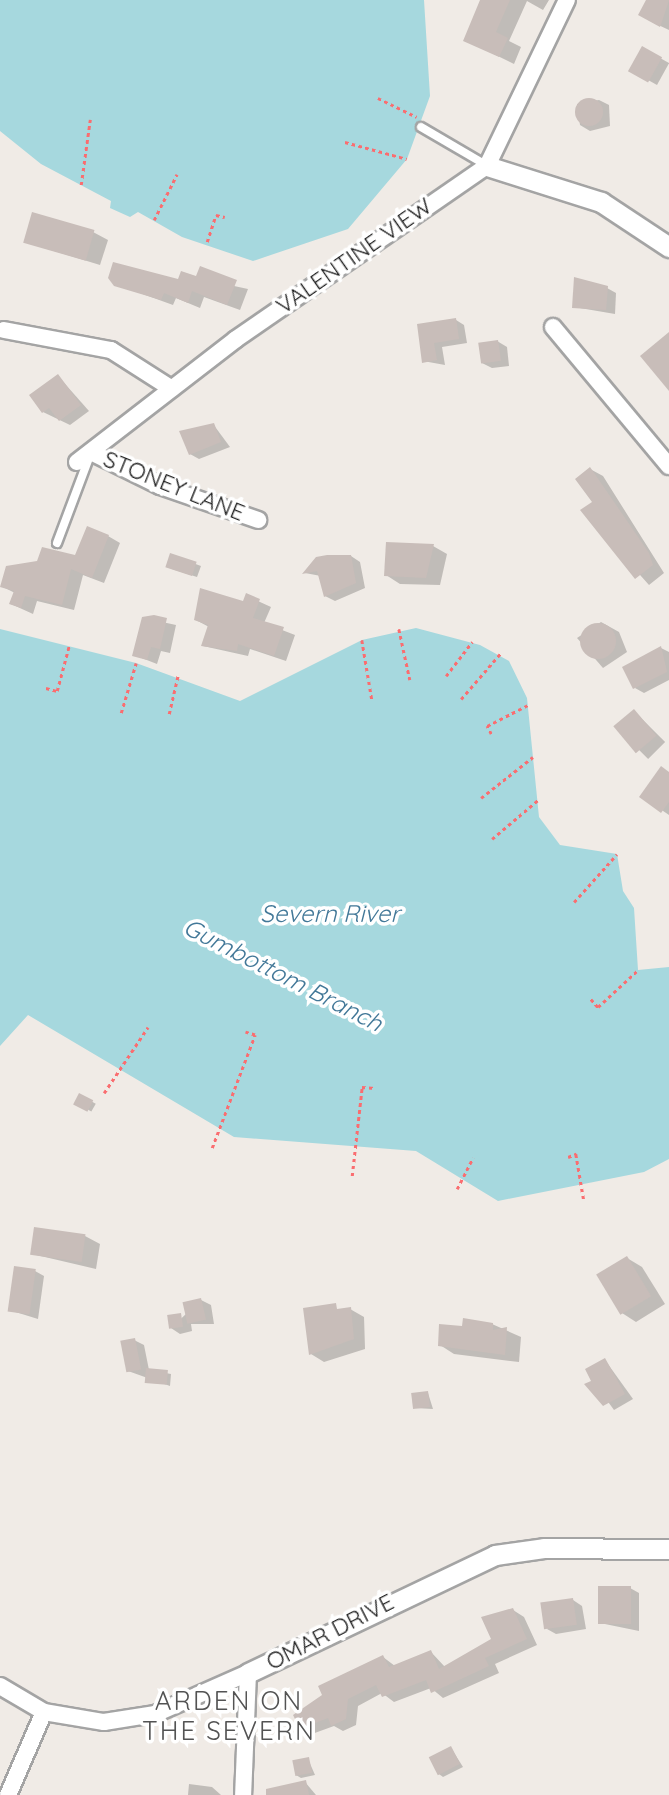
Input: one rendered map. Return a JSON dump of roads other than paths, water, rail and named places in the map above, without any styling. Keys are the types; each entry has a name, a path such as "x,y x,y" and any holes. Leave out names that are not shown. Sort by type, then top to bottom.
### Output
{"street":[{"name":"VALENTINE VIEW","path":"77,463 172,388 487,166 567,0"},
{"path":"487,166 601,202 669,247"},
{"path":"553,327 669,466"},
{"path":"2,331 111,350 172,388"},
{"name":"STONEY LANE","path":"91,452 160,486 258,520"},
{"name":"OMAR DRIVE","path":"0,1686 44,1712 104,1722 133,1719 248,1673 495,1555 544,1548 669,1549"},
{"path":"243,1795 248,1673"},
{"path":"8,1795 44,1712"}],"lane":[{"path":"422,123 487,166"},
{"path":"57,543 91,452"}],"water":[{"path":"0,0 424,0 430,96 407,159 348,229 253,261 182,237 138,212 130,217 110,208 111,201 41,164 0,131"},
{"name":"Severn River","path":"416,628 480,645 509,661 527,698 539,817 560,845 617,854 623,891 634,908 638,970 669,967 669,1159 644,1172 498,1201 416,1151 234,1137 28,1015 0,1046 0,629 136,663 240,701 362,640"}],"district":[{"name":"ARDEN ON THE SEVERN","path":"229,1716"}],"water label":[{"name":"Gumbottom Branch","path":"283,975"}]}
